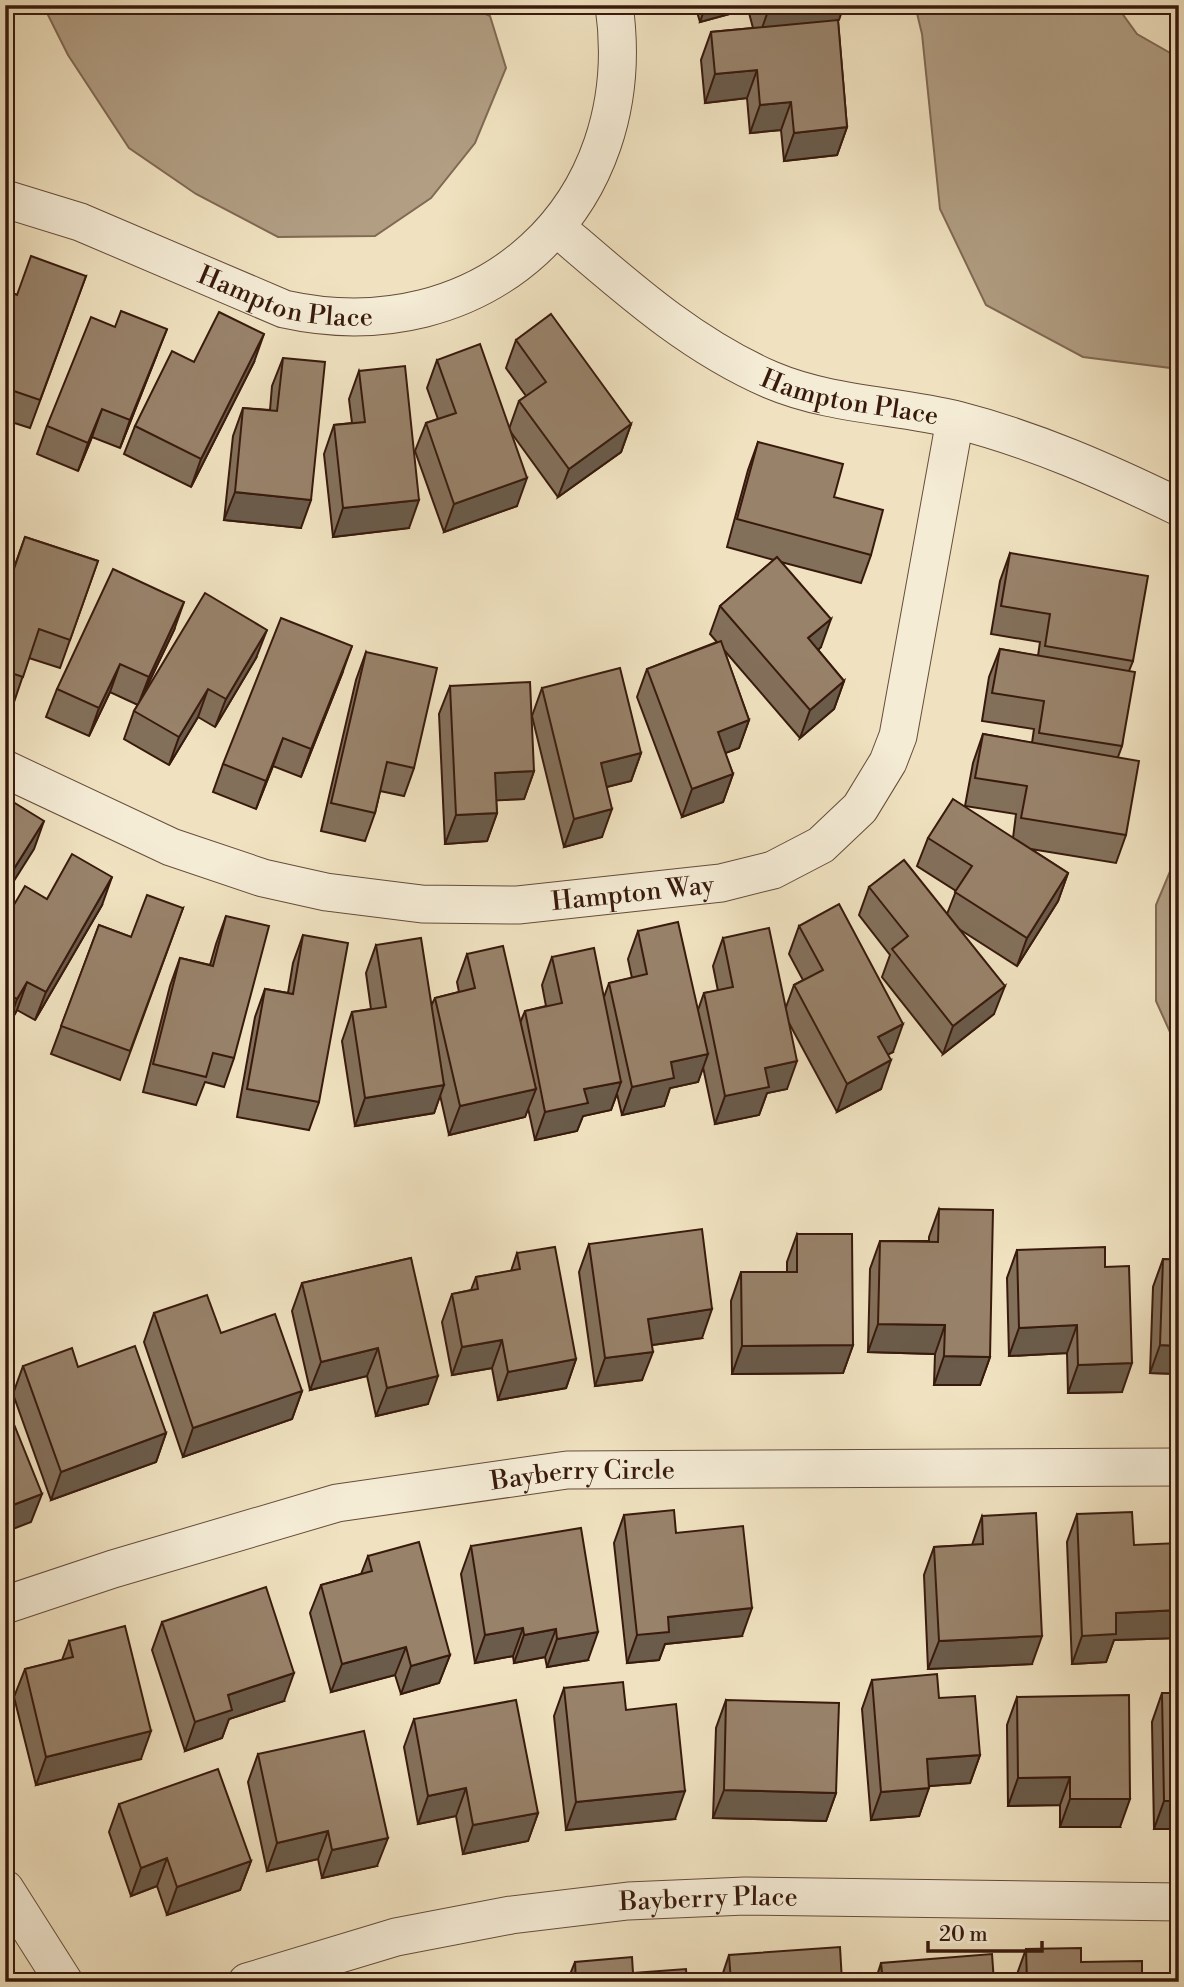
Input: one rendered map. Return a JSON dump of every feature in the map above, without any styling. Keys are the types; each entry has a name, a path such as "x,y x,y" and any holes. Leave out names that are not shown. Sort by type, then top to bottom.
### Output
{"street":[{"name":"Hampton Place","path":"5,199 128,240 256,299 284,309 326,317 374,319 433,308 488,283 513,267 556,227 588,181 610,125 619,65 614,5"},
{"name":"Hampton Place","path":"556,227 668,321 718,355 774,381 832,398 956,420 1033,442 1094,465 1179,507"},
{"name":"Hampton Way","path":"5,769 171,848 263,878 326,892 422,904 518,905 721,883 773,870 821,845 850,817 876,785 888,762 898,736 956,420"},
{"name":"Bayberry Circle","path":"5,1605 113,1569 337,1503 568,1469 1179,1467"},
{"path":"5,1889 64,1982"},
{"name":"Bayberry Place","path":"247,1982 396,1937 511,1915 628,1901 745,1896 1179,1902"}],"shaded area":[{"path":"43,5 466,5 490,16 506,68 475,143 431,198 375,236 278,237 196,194 129,148 68,55"},
{"path":"915,5 1116,5 1137,34 1179,58 1179,369 1083,357 986,305 940,209 922,34"},
{"path":"1179,850 1179,1052 1156,1001 1156,905"}],"building":[{"path":"765,5 800,5 767,14"},
{"path":"838,20 847,127 794,133 791,102 760,105 757,70 715,74 711,32"},
{"path":"31,256 86,276 40,400 5,388 5,290 17,295"},
{"path":"121,311 167,329 130,420 102,409 88,443 47,426 91,317 115,327"},
{"path":"219,312 264,334 201,459 135,426 172,351 194,362"},
{"path":"551,314 631,424 569,469 519,401 546,382 516,340"},
{"path":"480,344 527,478 454,504 426,423 456,413 437,360"},
{"path":"283,358 325,362 311,500 235,492 243,408 277,411"},
{"path":"405,366 419,500 343,508 334,425 365,422 359,371"},
{"path":"758,442 843,464 834,497 883,510 871,555 737,519"},
{"path":"5,506 13,509 5,536"},
{"path":"25,537 98,561 70,640 39,629 23,677 5,671 5,595"},
{"path":"1010,553 1148,576 1133,661 1045,646 1050,614 1001,606"},
{"path":"777,557 831,619 808,638 844,681 810,710 720,606"},
{"path":"113,569 184,602 149,677 120,664 99,708 57,689"},
{"path":"205,593 267,630 226,699 208,689 179,737 134,711"},
{"path":"281,618 352,646 311,749 283,738 266,781 223,764"},
{"path":"721,641 749,720 718,732 733,774 692,789 647,669"},
{"path":"1000,649 1135,672 1122,746 1039,733 1044,701 992,693"},
{"path":"366,652 437,668 414,768 387,762 375,813 331,803"},
{"path":"620,668 641,753 601,763 612,809 574,819 542,688"},
{"path":"530,682 534,771 495,773 497,813 456,815 450,686"},
{"path":"983,734 1139,761 1126,835 1021,818 1027,786 975,778"},
{"path":"5,797 44,821 5,883"},
{"path":"953,799 1068,873 1027,938 955,892 972,866 928,838"},
{"path":"72,854 112,877 46,992 27,982 17,999 5,993 5,920 25,886 47,899"},
{"path":"904,860 1005,986 953,1026 892,949 908,936 869,887"},
{"path":"147,895 183,908 130,1051 61,1026 99,925 131,937"},
{"path":"839,904 903,1024 878,1037 891,1060 847,1084 794,985 823,970 799,926"},
{"path":"226,916 269,926 234,1058 213,1053 206,1077 153,1064 180,958 213,966"},
{"path":"678,922 708,1054 671,1062 674,1078 632,1087 609,983 647,974 638,931"},
{"path":"769,928 797,1061 765,1068 769,1087 725,1096 704,993 733,987 723,938"},
{"path":"303,935 348,943 319,1102 247,1089 265,989 293,994"},
{"path":"421,938 444,1085 365,1098 352,1012 386,1007 376,945"},
{"path":"503,946 536,1089 460,1106 435,998 475,988 467,954"},
{"path":"594,948 621,1082 584,1089 588,1103 545,1112 525,1011 562,1003 552,957"},
{"path":"939,1209 993,1210 990,1357 944,1356 945,1325 878,1324 880,1241 938,1242"},
{"path":"702,1229 712,1309 648,1319 653,1352 605,1358 589,1244"},
{"path":"797,1234 852,1234 853,1345 742,1346 741,1272 797,1272"},
{"path":"555,1247 576,1359 508,1372 502,1340 462,1347 452,1294 478,1289 476,1277 520,1269 517,1253"},
{"path":"1105,1247 1105,1267 1129,1266 1132,1363 1078,1365 1077,1325 1019,1328 1017,1250"},
{"path":"411,1258 438,1376 387,1388 378,1348 321,1362 302,1283"},
{"path":"1163,1259 1179,1260 1179,1346 1160,1345"},
{"path":"207,1295 221,1333 275,1314 302,1391 193,1428 154,1313"},
{"path":"135,1346 166,1433 61,1472 23,1366 72,1348 78,1367"},
{"path":"5,1402 42,1494 5,1508"},
{"path":"674,1510 676,1533 743,1526 752,1608 668,1617 669,1632 637,1635 624,1515"},
{"path":"1132,1512 1134,1545 1179,1543 1179,1610 1116,1613 1116,1634 1082,1636 1077,1514"},
{"path":"1036,1513 1042,1636 939,1641 934,1547 983,1544 982,1516"},
{"path":"581,1528 598,1632 557,1639 556,1629 524,1635 523,1628 485,1635 471,1546"},
{"path":"419,1542 450,1655 411,1666 406,1647 342,1664 321,1585 372,1571 368,1556"},
{"path":"266,1587 294,1673 228,1695 232,1710 195,1722 162,1622"},
{"path":"125,1626 151,1731 46,1757 25,1669 73,1657 69,1641"},
{"path":"937,1674 939,1698 975,1696 980,1755 927,1759 929,1788 881,1792 872,1680"},
{"path":"623,1682 626,1710 676,1704 685,1791 576,1802 564,1688"},
{"path":"1162,1693 1179,1693 1179,1801 1164,1801"},
{"path":"1129,1695 1130,1799 1070,1799 1070,1777 1018,1778 1017,1697"},
{"path":"516,1700 538,1813 473,1825 466,1788 428,1796 414,1719"},
{"path":"726,1700 839,1703 836,1793 724,1790"},
{"path":"364,1731 388,1838 332,1850 328,1831 277,1843 258,1754"},
{"path":"218,1769 251,1861 177,1887 167,1858 141,1868 119,1804"},
{"path":"840,1947 842,1982 731,1982 729,1955"},
{"path":"1081,1948 1081,1962 1142,1961 1142,1982 1027,1982 1026,1949"},
{"path":"992,1954 994,1982 883,1982 881,1963"},
{"path":"632,1957 633,1973 686,1969 687,1982 576,1982 575,1962"}]}
